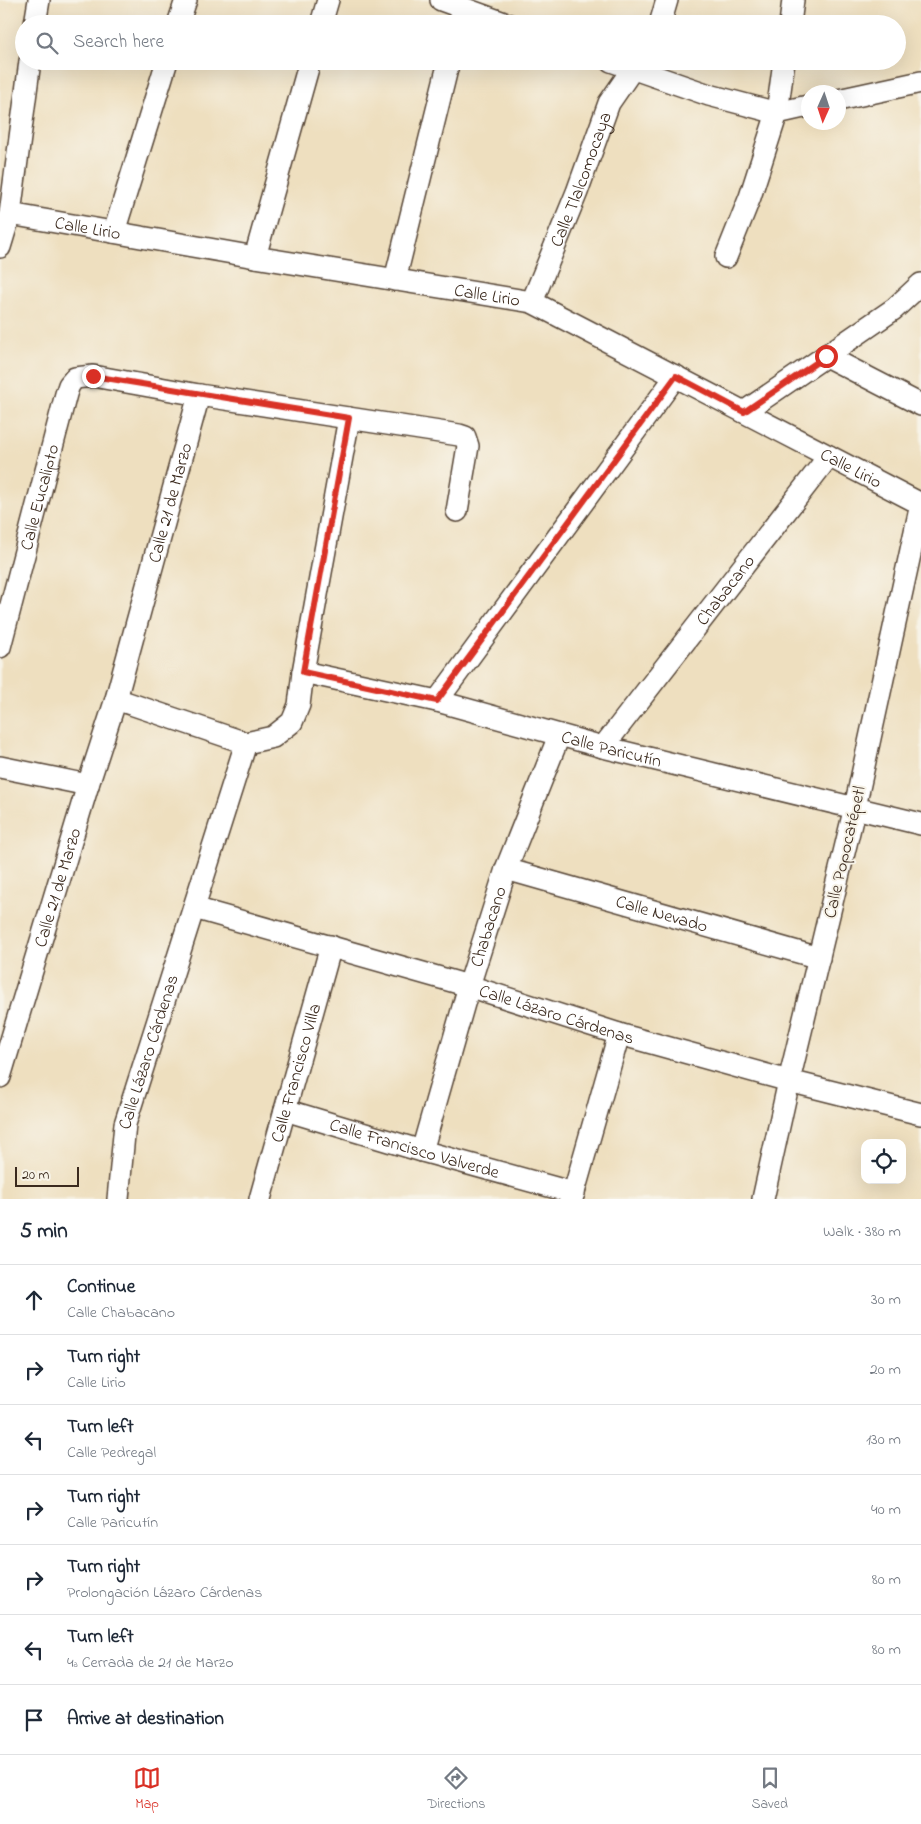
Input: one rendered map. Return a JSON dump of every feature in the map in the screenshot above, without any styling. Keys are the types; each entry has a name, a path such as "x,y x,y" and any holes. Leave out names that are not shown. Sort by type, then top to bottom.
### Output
{"street":[{"path":"37,15 39,0"},
{"path":"181,15 186,0"},
{"path":"324,15 328,0"},
{"path":"442,0 459,15"},
{"path":"663,15 667,0"},
{"path":"791,15 793,0"},
{"path":"0,247 10,214 29,70"},
{"path":"114,232 164,70"},
{"path":"255,257 307,70"},
{"path":"395,280 447,70"},
{"name":"Calle Tlalcomocaya","path":"532,302 577,192 609,103 631,70"},
{"path":"646,70 709,95 777,113 801,108"},
{"path":"726,257 750,196 777,113 783,70"},
{"path":"846,98 921,82"},
{"name":"Calle Lirio","path":"10,214 255,257 532,302 921,504"},
{"path":"744,412 894,309 921,284"},
{"path":"826,356 921,404"},
{"name":"Calle Eucalipto","path":"0,647 66,394 75,378 93,376 199,395"},
{"path":"437,701 676,376"},
{"path":"199,395 459,435 465,438 468,451 457,511"},
{"name":"Calle 21 de Marzo","path":"0,1077 88,785 116,699 199,395"},
{"path":"116,699 246,743 273,738 292,722 299,705 303,672 349,418"},
{"name":"Chabacano","path":"603,747 829,456"},
{"name":"Calle Popocatépetl","path":"763,1199 789,1081 855,807 921,504"},
{"name":"Calle Paricutín","path":"303,672 437,701 559,736 921,824"},
{"name":"Chabacano","path":"422,1151 469,986 506,869 559,736"},
{"name":"Calle Lázaro Cárdenas","path":"118,1199 125,1124 246,743"},
{"path":"0,767 88,785"},
{"name":"Calle Nevado","path":"506,869 819,958"},
{"name":"Calle Lázaro Cárdenas","path":"194,908 469,986 619,1034 789,1081 921,1114"},
{"name":"Calle Francisco Villa","path":"260,1199 331,946"},
{"path":"573,1196 619,1034"},
{"name":"Calle Francisco Valverde","path":"285,1110 573,1196"}],"route":[{"path":"93,376 199,395 349,418 303,672 437,701 676,376 744,412 826,356"}]}
